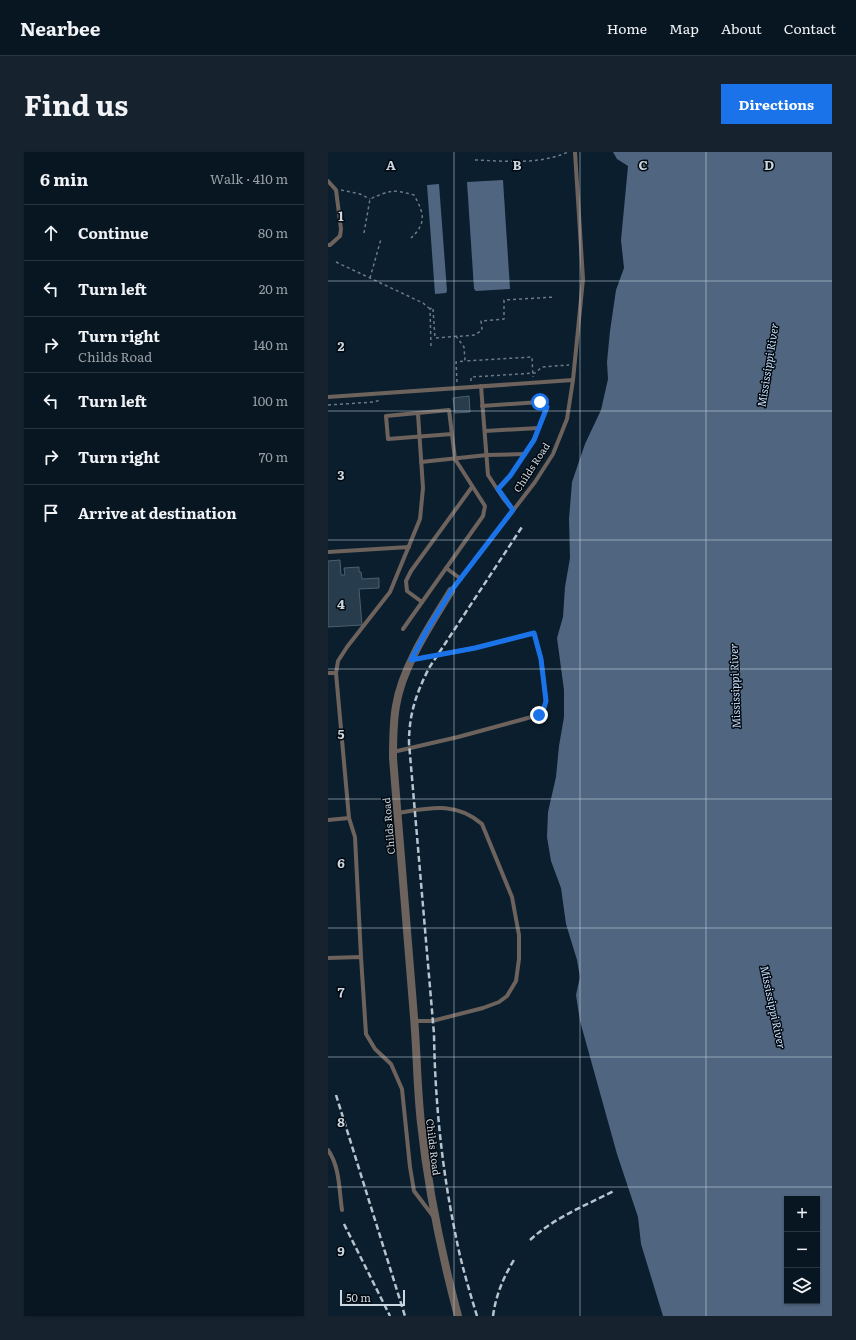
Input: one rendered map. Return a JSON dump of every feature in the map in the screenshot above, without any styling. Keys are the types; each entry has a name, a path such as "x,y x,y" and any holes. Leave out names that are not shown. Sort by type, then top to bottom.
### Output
{"street":[{"name":"Childs Road","path":"451,591 427,630 411,660 401,685 396,704 393,726 393,752 415,1021 420,1122 426,1169 435,1219 458,1316"}],"lane":[{"name":"Childs Road","path":"451,591 535,482 553,454 567,419 573,380 583,279 574,152"},
{"path":"328,181 336,190 341,229 340,236 328,245"},
{"path":"328,397 573,380"},
{"path":"481,386 488,475 513,510"},
{"path":"482,406 540,402 547,407 534,440 510,476 498,489"},
{"path":"403,630 483,516 485,506 455,458 452,434 449,410 386,416 388,439 452,434"},
{"path":"418,414 423,488 420,519 390,592 347,647 338,661 336,673 349,818 355,837 366,1034 375,1049 392,1064 402,1089 414,1191 435,1219"},
{"path":"484,431 539,428"},
{"path":"421,462 487,455 525,454"},
{"path":"422,602 407,591 406,581 411,571 472,487"},
{"path":"328,552 409,547"},
{"path":"446,568 461,578"},
{"path":"393,752 458,737 539,715 543,711 546,701 541,659 534,633 475,648 411,660"},
{"path":"328,673 336,673"},
{"path":"397,813 442,808 455,809 473,816 482,824 512,897 519,935 519,959 516,981 507,996 500,1002 432,1021 415,1021"},
{"path":"328,820 349,818"},
{"path":"328,958 361,957"},
{"path":"328,1150 334,1158 337,1168 342,1210"}],"path":[{"path":"475,160 540,160 568,152"},
{"path":"336,190 360,194 370,199"},
{"path":"370,199 388,191 396,190 414,195 423,215 422,224 411,238"},
{"path":"364,233 370,199"},
{"path":"370,278 381,239"},
{"path":"336,262 423,303 430,309 433,308 435,338 475,335 482,330 481,320 504,319 504,300 555,297"},
{"path":"430,309 431,346"},
{"path":"456,336 464,347 466,361 532,357 533,373"},
{"path":"472,387 471,377 533,373 537,372 542,366 574,365"}],"water":[{"name":"Mississippi River","path":"613,152 832,152 832,1316 663,1316 641,1244 638,1217 617,1154 580,1021 576,995 580,977 577,960 566,924 561,888 551,861 547,837 548,812 556,777 564,717 564,690 557,638 563,617 565,587 570,558 569,519 572,482 585,444 601,410 608,379 607,362 610,331 616,290 624,268 621,240 628,166 617,159"},
{"path":"503,180 510,289 476,291 474,289 467,182"},
{"path":"439,184 447,291 446,293 435,294 427,185"}],"building":[{"path":"469,396 470,412 455,413 453,398"},
{"path":"340,560 341,575 345,575 344,568 359,567 359,572 361,572 362,579 379,578 379,588 359,589 362,625 328,627 328,561"}],"railway":[{"path":"477,1316 456,1237 440,1136 434,1034 409,733 414,704 429,668 522,527"},
{"path":"336,1095 405,1316"},
{"path":"530,1240 539,1232 559,1219 614,1191"},
{"path":"344,1224 390,1316"},
{"path":"493,1316 500,1287 514,1260"}],"route":[{"path":"539,715 543,711 546,701 541,659 534,633 475,648 411,660 427,630 451,591 513,510 498,489 510,476 534,440 547,407 540,402"}]}
